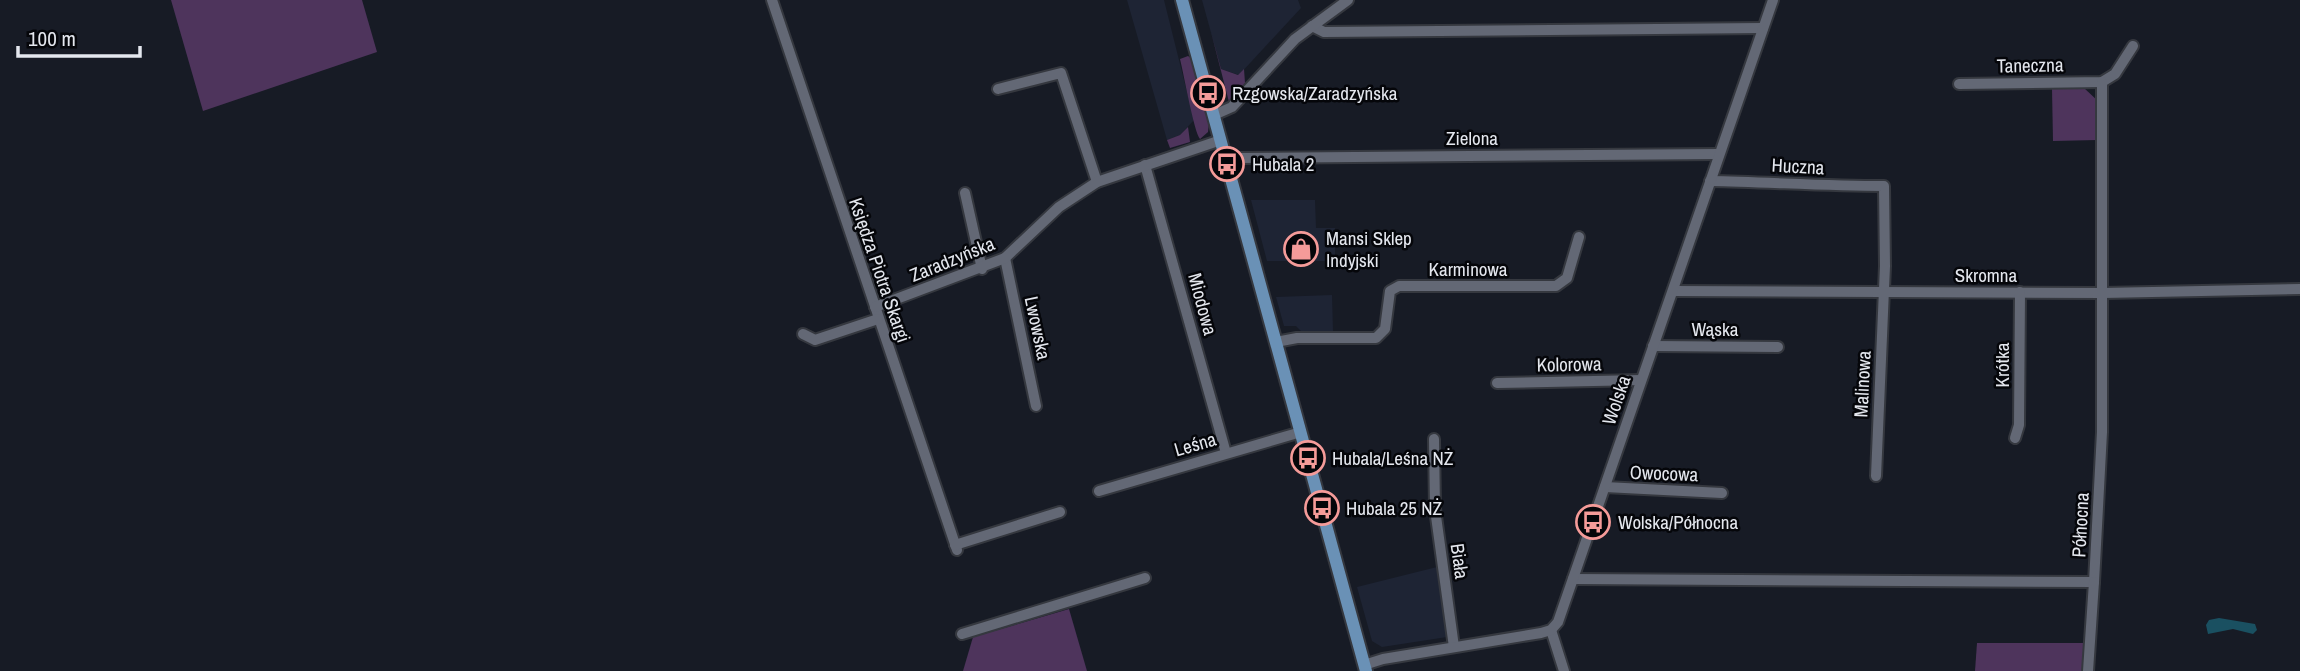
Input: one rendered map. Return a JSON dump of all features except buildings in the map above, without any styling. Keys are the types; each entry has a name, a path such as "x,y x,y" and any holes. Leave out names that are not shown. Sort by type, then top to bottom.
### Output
{"main road":[{"path":"1182,0 1365,668"}],"street":[{"name":"Księdza Piotra Skargi","path":"772,0 956,547 1060,512"},
{"path":"1214,115 1232,107 1282,53 1312,26 1348,0"},
{"name":"Wolska","path":"1550,630 1558,622 1773,0"},
{"path":"1312,26 1324,32 1763,28"},
{"path":"2102,82 2115,74 2133,46"},
{"path":"998,89 1061,73 1097,182"},
{"name":"Taneczna","path":"1959,83 2102,82"},
{"name":"Północna","path":"1573,579 2094,582 2102,432 2102,82"},
{"name":"Zaradzyńska","path":"875,307 982,269 1005,258 1059,207 1097,182 1221,140"},
{"name":"Zielona","path":"1226,161 1719,154"},
{"name":"Miodowa","path":"1145,165 1226,453"},
{"name":"Huczna","path":"1710,181 1772,182 1789,186 1884,186"},
{"name":"Malinowa","path":"1875,476 1884,293 1884,186"},
{"path":"965,193 982,269"},
{"name":"Karminowa","path":"1276,342 1297,338 1376,338 1385,329 1388,294 1393,287 1556,286 1568,274 1579,237"},
{"name":"Lwowska","path":"1005,258 1036,406"},
{"name":"Skromna","path":"1673,290 2103,293 2300,289"},
{"name":"Krótka","path":"2015,438 2020,425 2020,292"},
{"path":"803,334 815,341 878,319"},
{"name":"Wąska","path":"1653,346 1778,347"},
{"name":"Kolorowa","path":"1497,383 1641,380"},
{"name":"Leśna","path":"1099,491 1301,432"},
{"name":"Biała","path":"1434,439 1436,520 1454,647"},
{"name":"Owocowa","path":"1605,486 1723,493"},
{"path":"962,634 1145,578"},
{"path":"2088,671 2094,582"},
{"path":"1365,668 1454,647 1550,630 1564,671"}],"shaded area":[{"path":"171,0 362,0 377,52 203,111"},
{"path":"1127,0 1164,0 1194,120 1180,135 1167,140"},
{"path":"1202,0 1298,0 1301,8 1239,75 1221,69"},
{"path":"1211,32 1221,69 1238,75 1244,69 1245,83 1229,102"},
{"path":"1188,56 1192,59 1209,123 1208,132 1200,139 1180,59"},
{"path":"2084,88 2099,102 2097,140 2053,141 2052,89"},
{"path":"1188,127 1190,142 1170,148 1167,140 1180,135"},
{"path":"1251,200 1315,200 1316,228 1335,228 1335,261 1267,261"},
{"path":"1332,295 1333,331 1301,331 1296,326 1284,326 1276,297"},
{"path":"1437,567 1447,637 1382,647 1372,641 1357,587"},
{"path":"1069,609 1087,671 963,671 973,637"},
{"path":"2219,618 2255,624 2257,630 2253,634 2233,629 2208,634 2206,625 2209,620"},
{"path":"1977,643 2086,643 2084,671 1975,671"}],"place":[{"name":"Rzgowska/Zaradzyńska","path":"1208,93"},
{"name":"Hubala 2","path":"1227,164"},
{"name":"Mansi Sklep Indyjski","path":"1301,249"},
{"name":"Hubala/Leśna NŻ","path":"1308,458"},
{"name":"Hubala 25 NŻ","path":"1322,508"},
{"name":"Wolska/Północna","path":"1593,522"}]}
